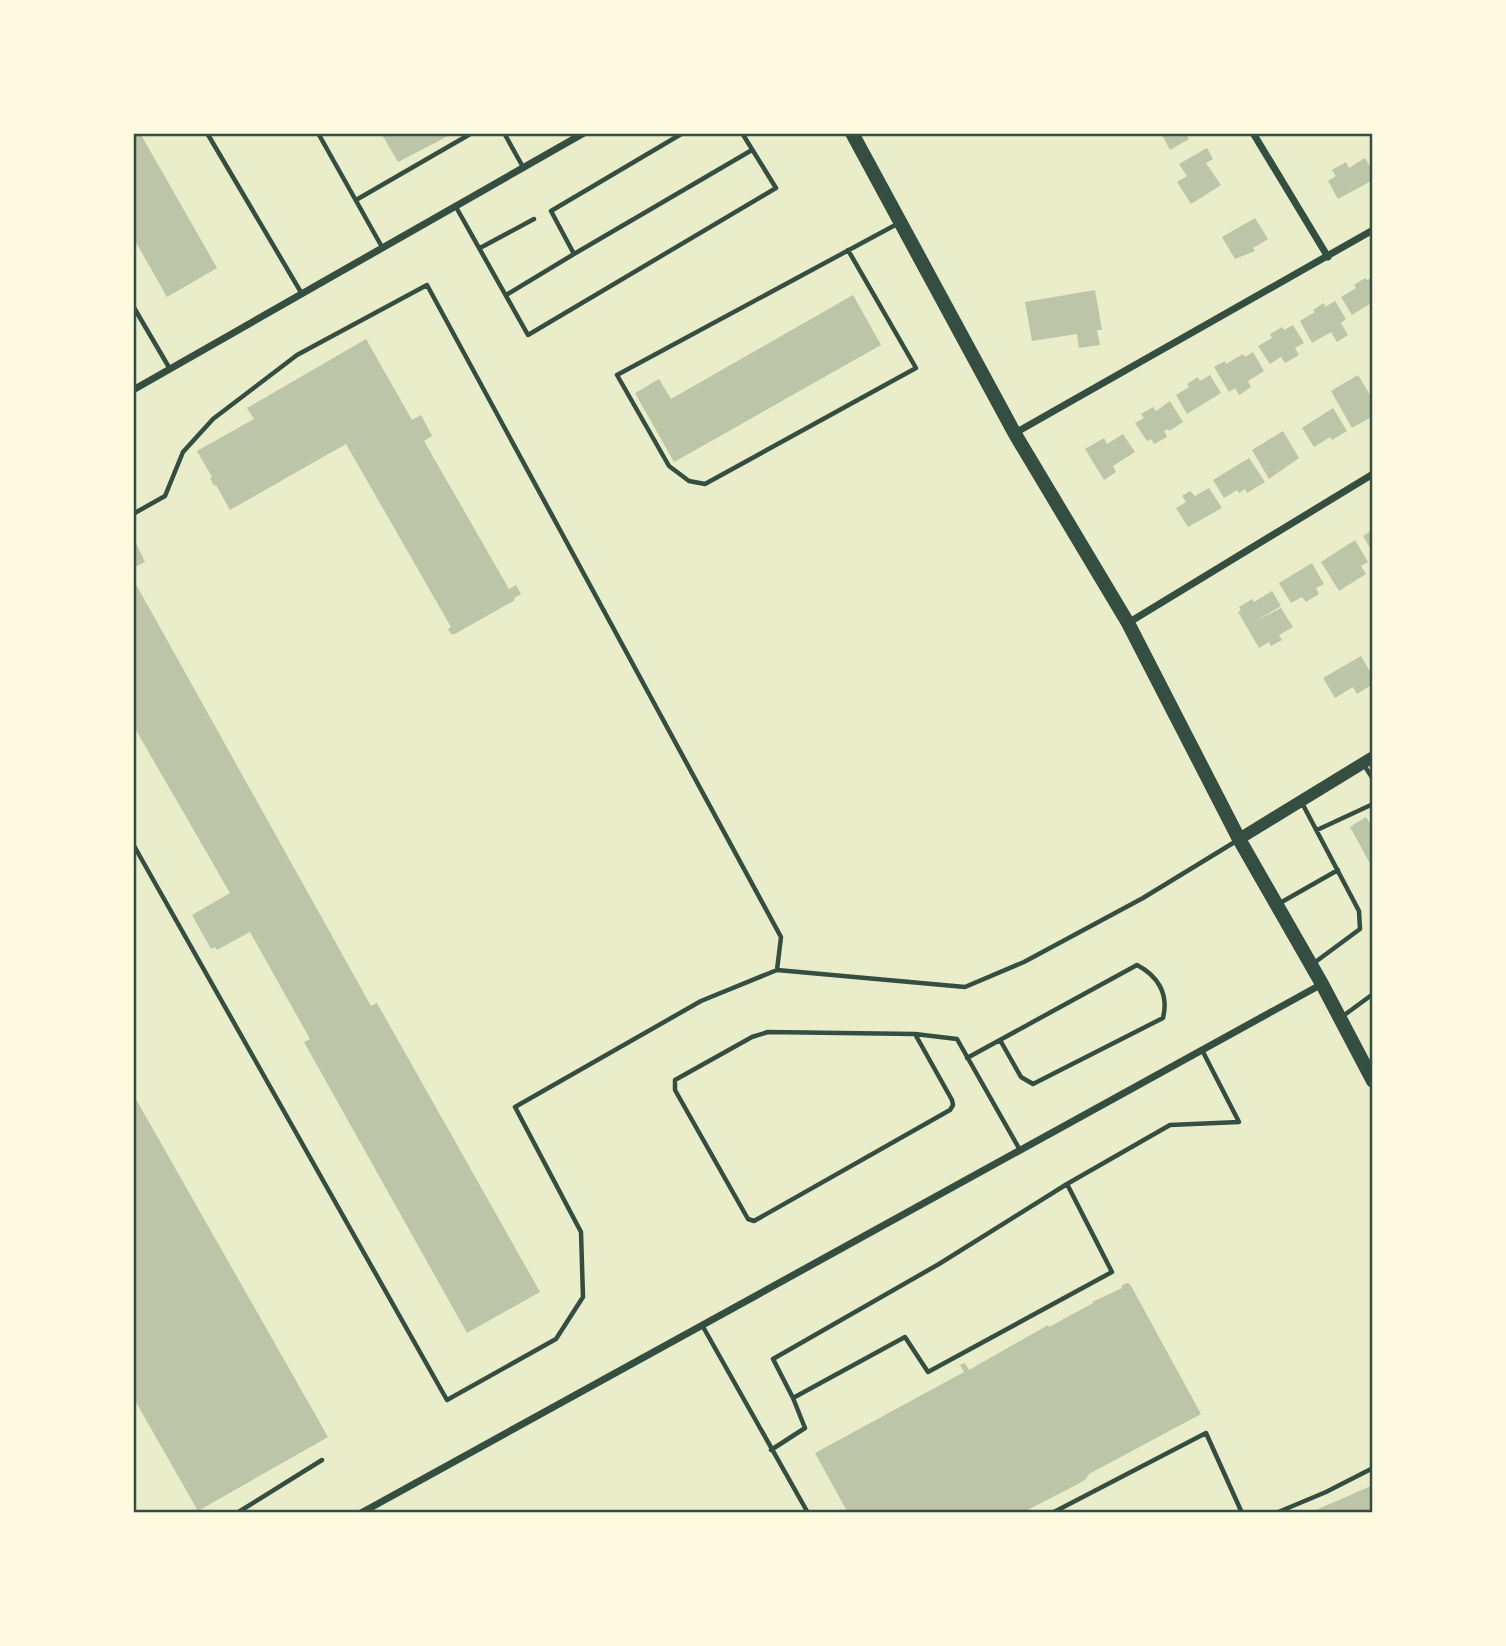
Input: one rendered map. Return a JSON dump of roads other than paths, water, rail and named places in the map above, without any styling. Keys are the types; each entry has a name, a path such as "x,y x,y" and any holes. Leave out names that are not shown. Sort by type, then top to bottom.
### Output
{"main road":[{"path":"852,133 1015,434 1128,623 1239,839 1322,984 1373,1081"}],"street":[{"path":"133,390 583,133"},
{"path":"1253,133 1328,257"},
{"path":"1015,434 1373,230"},
{"path":"1128,623 1373,474"},
{"path":"1239,839 1368,760"},
{"path":"361,1513 1322,984"}],"lane":[{"path":"207,133 302,294"},
{"path":"318,133 383,248"},
{"path":"356,200 472,133"},
{"path":"504,133 523,167"},
{"path":"574,254 551,211 683,133"},
{"path":"455,206 528,335 776,188 742,133"},
{"path":"506,295 752,150"},
{"path":"480,248 534,219"},
{"path":"848,250 916,368 705,484 689,481 669,466 617,375 848,250 901,222"},
{"path":"133,514 165,496 183,452 213,419 297,355 427,285 781,937 777,970"},
{"path":"133,306 170,369"},
{"path":"1368,760 1373,779"},
{"path":"1301,801 1359,911 1360,929 1311,965"},
{"path":"1317,830 1373,804"},
{"path":"133,844 447,1400 556,1339 583,1297 581,1232 515,1107 701,1001 777,970 965,987 1024,962 1143,898 1239,839"},
{"path":"1277,906 1338,870"},
{"path":"967,1058 1137,964 1152,972 1167,1002 1163,1018 1033,1084 1021,1077 1000,1040"},
{"path":"1340,1018 1373,994"},
{"path":"915,1034 952,1100 950,1110 754,1221 748,1219 675,1090 675,1080 752,1037 768,1032 915,1034 957,1039 1020,1150"},
{"path":"772,1450 804,1428 793,1398 773,1359 939,1264 1067,1184 1170,1125 1238,1122 1202,1050"},
{"path":"793,1398 905,1337 928,1371 1112,1272 1067,1184"},
{"path":"702,1325 808,1513"},
{"path":"1052,1513 1206,1433 1242,1513"},
{"path":"237,1513 321,1460"},
{"path":"1276,1513 1373,1468"}]}
